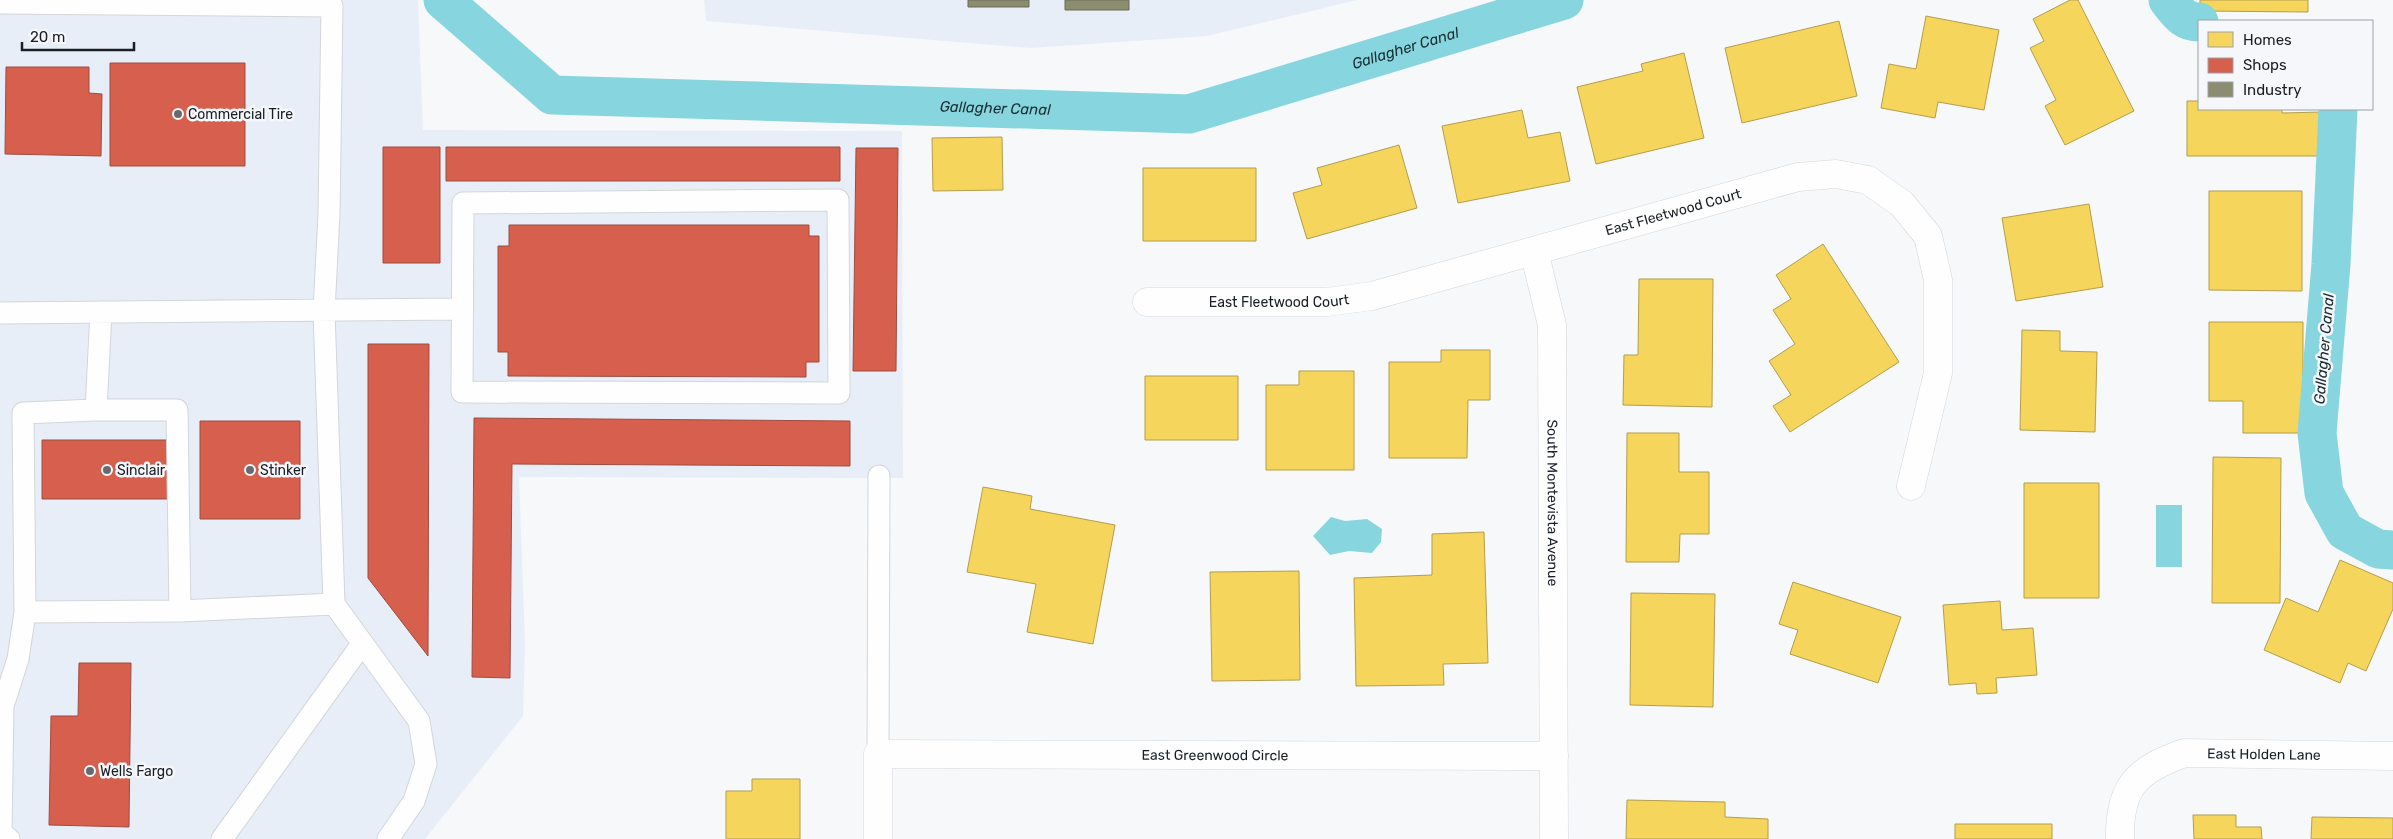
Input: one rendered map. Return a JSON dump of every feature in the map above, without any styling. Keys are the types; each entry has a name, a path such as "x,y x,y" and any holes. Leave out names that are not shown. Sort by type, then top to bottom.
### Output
{"street":[{"name":"East Fleetwood Court","path":"1146,302 1327,302 1372,296 1798,177 1836,174 1868,180 1902,204 1928,236 1938,280 1938,373 1911,486"},
{"name":"South Montevista Avenue","path":"1534,251 1552,325 1554,839"},
{"name":"East Holden Lane","path":"2120,839 2120,823 2126,797 2138,776 2160,762 2184,753 2393,756"},
{"name":"East Greenwood Circle","path":"878,754 1554,756"},
{"path":"878,754 878,839"}],"lane":[{"path":"0,3 332,6 329,214 324,311 334,604 419,721 426,764 414,801 388,839"},
{"path":"838,200 839,393 462,392 461,309 463,203 838,200"},
{"path":"0,313 461,309"},
{"path":"96,410 101,312"},
{"path":"9,839 1,834 3,706 18,659 24,612 23,413 96,410 177,410 180,611"},
{"path":"878,754 879,476"},
{"path":"24,612 180,611 334,604"},
{"path":"222,839 362,644"}],"shaded area":[{"path":"0,0 418,0 423,130 902,131 903,478 519,477 525,644 523,716 425,839 0,839"},
{"path":"704,0 1357,0 1207,36 1031,48 706,21"}],"water":[{"path":"2156,505 2182,505 2182,567 2156,567"},
{"path":"1331,517 1345,521 1367,519 1382,529 1381,542 1372,553 1349,551 1330,555 1313,536"}],"building: Homes":[{"path":"2070,0 2078,0 2134,111 2065,145 2045,106 2056,100 2030,48 2044,41 2033,19"},
{"path":"2200,0 2308,0 2308,12 2200,11"},
{"path":"1926,16 1999,30 1984,110 1938,102 1935,118 1881,108 1889,64 1916,69"},
{"path":"1839,21 1857,96 1742,123 1725,48"},
{"path":"1684,53 1704,138 1596,164 1577,87 1643,71 1641,64"},
{"path":"2187,101 2198,101 2198,110 2282,110 2282,113 2322,112 2322,156 2187,156"},
{"path":"1522,110 1528,138 1560,132 1570,181 1458,203 1442,126"},
{"path":"1002,137 1003,190 933,191 932,138"},
{"path":"1399,145 1417,208 1307,239 1293,193 1322,185 1317,168"},
{"path":"1143,168 1256,168 1256,241 1143,241"},
{"path":"2209,191 2302,191 2302,291 2209,290"},
{"path":"2089,204 2103,287 2016,301 2002,218"},
{"path":"1823,244 1899,362 1790,432 1773,406 1791,395 1769,361 1795,344 1773,310 1791,299 1776,275"},
{"path":"1639,279 1713,279 1712,407 1623,405 1624,355 1638,355"},
{"path":"2209,322 2303,322 2303,433 2243,433 2243,401 2209,401"},
{"path":"2022,330 2060,331 2060,351 2097,352 2095,432 2020,430"},
{"path":"1441,350 1490,350 1490,400 1468,400 1467,458 1389,458 1389,362 1441,362"},
{"path":"1299,371 1354,371 1354,470 1266,470 1266,385 1299,385"},
{"path":"1145,376 1238,376 1238,440 1145,440"},
{"path":"1627,433 1679,433 1679,472 1709,472 1709,534 1680,534 1679,562 1626,562"},
{"path":"2213,457 2281,458 2280,603 2212,603"},
{"path":"2024,483 2099,483 2099,598 2024,598"},
{"path":"983,487 1032,496 1030,509 1115,525 1093,644 1027,632 1036,584 967,572"},
{"path":"1484,532 1488,663 1443,664 1444,685 1356,686 1354,578 1432,575 1432,534"},
{"path":"2340,560 2393,583 2393,609 2366,671 2348,663 2340,683 2264,650 2286,598 2318,612"},
{"path":"1299,571 1300,680 1212,681 1210,572"},
{"path":"1793,582 1901,617 1878,683 1790,654 1798,630 1779,624"},
{"path":"1631,593 1715,594 1713,707 1630,705"},
{"path":"2000,601 2002,630 2033,628 2037,675 1996,678 1997,693 1977,694 1976,683 1949,685 1943,605"},
{"path":"752,779 800,779 800,839 726,839 726,791 752,791"},
{"path":"1627,800 1725,802 1725,817 1768,819 1768,839 1626,839"},
{"path":"2193,815 2236,815 2236,827 2261,827 2262,839 2194,839"},
{"path":"2312,817 2393,818 2393,839 2311,839"},
{"path":"1955,824 2052,824 2052,839 1955,839"}],"building: Shops":[{"name":"Commercial Tire","path":"110,63 245,63 245,166 110,166"},
{"path":"6,67 89,67 89,93 102,94 101,156 5,154"},
{"path":"383,147 440,147 440,263 383,263"},
{"path":"446,147 840,147 840,181 446,181"},
{"path":"856,148 898,148 896,371 853,371"},
{"path":"509,225 809,225 809,236 819,236 819,362 806,362 806,377 508,376 508,352 498,352 498,246 509,246"},
{"path":"368,344 429,344 428,656 368,578"},
{"path":"474,418 850,421 850,466 512,464 510,678 472,677"},
{"name":"Stinker","path":"200,421 300,421 300,519 200,519"},
{"name":"Sinclair","path":"42,440 172,440 172,499 42,499"},
{"name":"Wells Fargo","path":"79,663 131,663 129,827 49,825 51,716 78,716"}],"building: Industry":[{"path":"968,0 1029,0 1029,7 968,7"},
{"path":"1065,0 1129,0 1129,10 1065,10"}],"waterway":[{"name":"Gallagher Canal","path":"443,0 552,95 1189,114 1564,0"},
{"name":"Gallagher Canal","path":"2168,0 2185,18 2198,22"},
{"name":"Gallagher Canal","path":"2338,110 2331,264 2317,433 2324,493 2345,531 2378,549 2393,550"}],"place":[{"name":"Commercial Tire","path":"178,114"},
{"name":"Sinclair","path":"107,470"},
{"name":"Stinker","path":"250,470"},
{"name":"Wells Fargo","path":"90,771"}]}
